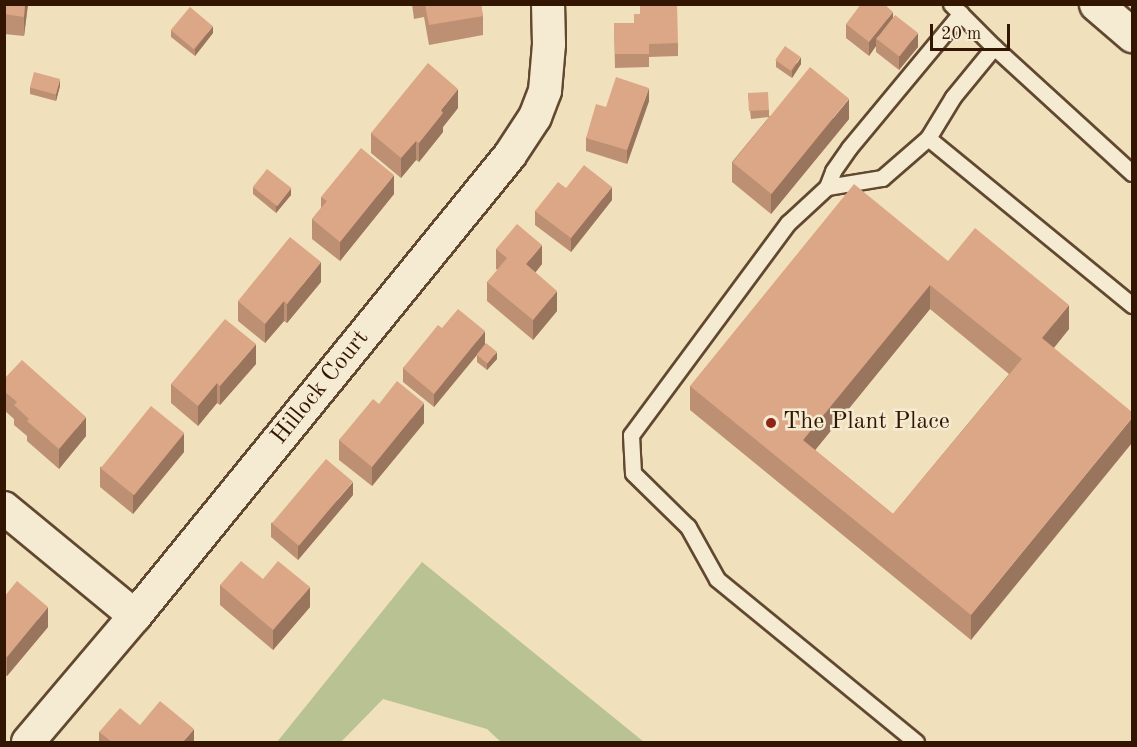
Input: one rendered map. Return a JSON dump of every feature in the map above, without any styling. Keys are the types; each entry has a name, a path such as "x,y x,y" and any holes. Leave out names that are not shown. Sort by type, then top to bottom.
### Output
{"main road":[{"path":"1096,4 1132,35"}],"street":[{"name":"Hillock Court","path":"28,742 135,616 523,137 535,117 545,91 549,44 548,4"},
{"path":"4,508 135,616"}],"lane":[{"path":"916,742 717,579 688,527 633,473 631,435 788,223 827,187 833,171 849,148 956,9 994,47 1132,173"},
{"path":"827,187 882,178 928,138 953,97 994,47"},
{"path":"928,138 1132,305"}],"green space":[{"path":"422,562 644,742 501,742 487,729 383,699 341,742 277,742"}],"building":[{"path":"4,4 25,4 24,17 4,14"},
{"path":"425,4 481,4 483,16 429,25"},
{"path":"640,4 677,4 678,43 649,44 649,54 615,54 614,23 634,23 634,14 640,14"},
{"path":"861,4 884,4 893,12 869,42 846,24"},
{"path":"190,7 213,26 194,49 171,30"},
{"path":"895,15 918,33 899,56 877,39"},
{"path":"785,46 801,57 791,71 775,60"},
{"path":"428,63 458,89 441,110 443,113 419,143 416,141 401,158 371,133"},
{"path":"810,67 849,98 771,194 733,163"},
{"path":"34,72 60,79 56,94 30,87"},
{"path":"616,77 649,88 627,150 586,138 596,104 606,107"},
{"path":"768,92 769,110 749,111 748,93"},
{"path":"361,148 394,175 340,242 312,219 327,201 321,197"},
{"path":"584,165 612,187 571,238 535,211 558,182 566,188"},
{"path":"267,169 291,188 277,206 253,187"},
{"name":"The Plant Place","path":"854,184 948,261 975,228 1069,305 1042,338 1132,412 1132,418 971,615 690,386","holes":["930,285 1022,359 893,514 803,440"]},
{"path":"517,224 542,245 526,264 557,291 533,320 487,282 507,258 496,249"},
{"path":"290,237 321,262 287,304 284,301 265,324 238,301"},
{"path":"458,309 485,331 434,394 403,368 438,325 442,328"},
{"path":"225,319 256,344 220,386 217,383 198,406 171,384"},
{"path":"486,343 497,352 487,363 477,355"},
{"path":"22,360 86,417 59,449 27,421 29,419 14,405 17,402 4,391 4,379"},
{"path":"397,381 424,403 372,467 339,440 373,399 379,404"},
{"path":"151,406 184,433 134,495 101,468"},
{"path":"326,459 353,481 299,546 272,523"},
{"path":"241,561 263,579 278,561 310,587 273,630 220,585"},
{"path":"17,581 48,607 7,657 4,655 4,597"},
{"path":"160,701 194,729 183,742 112,742 99,732 120,708 140,725"}],"place":[{"name":"The Plant Place","path":"771,423"}]}
